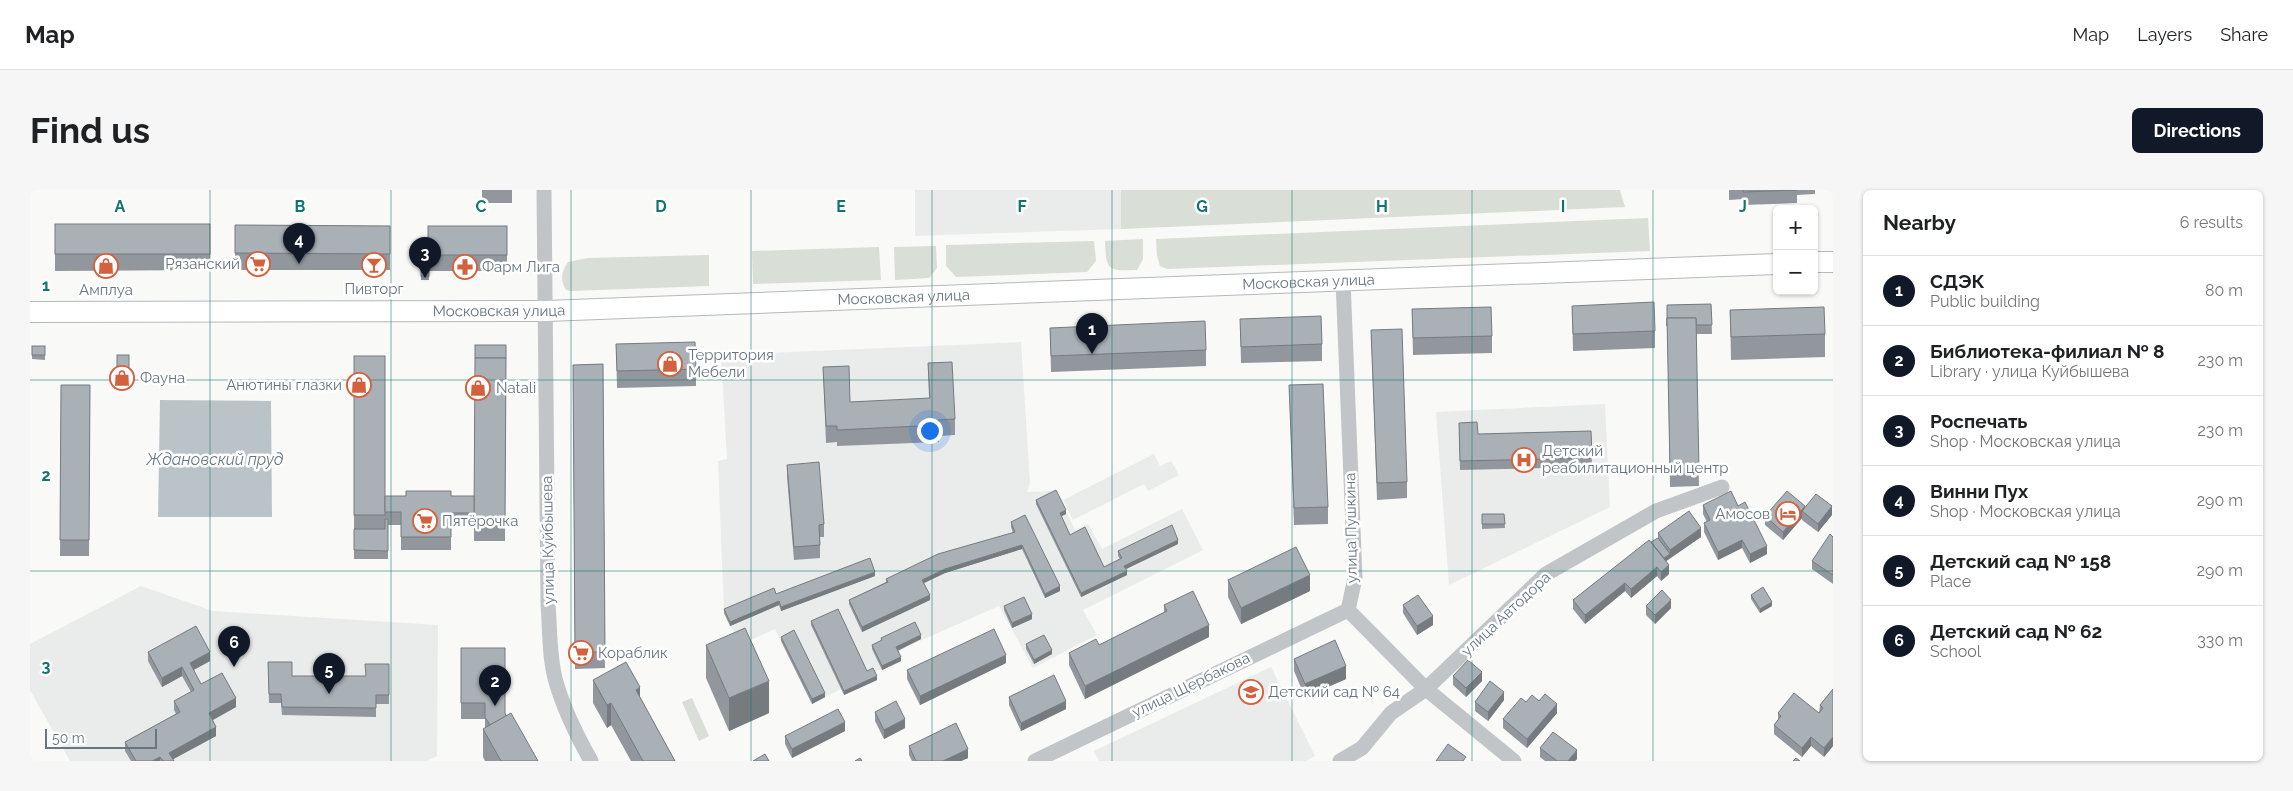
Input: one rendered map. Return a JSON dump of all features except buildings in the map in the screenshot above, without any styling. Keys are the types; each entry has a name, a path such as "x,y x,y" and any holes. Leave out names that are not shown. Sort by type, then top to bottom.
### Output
{"main road":[{"path":"1818,262 1833,262"},
{"name":"Московская улица","path":"30,312 546,311 1773,264"}],"street":[{"name":"улица Куйбышева","path":"544,190 548,604 551,647 555,680 578,738 591,761"},
{"name":"улица Пушкина","path":"1342,280 1355,578 1348,610"},
{"name":"улица Автодора","path":"1340,761 1362,748 1391,713 1426,689 1546,574 1656,511 1722,487"},
{"path":"1348,610 1426,689 1514,761"},
{"name":"улица Щербакова","path":"1035,761 1348,610"}],"shaded area":[{"path":"915,190 1121,190 1121,229 915,236"},
{"path":"1121,190 1620,190 1625,207 1121,229"},
{"path":"1648,218 1650,251 1167,269 1160,266 1157,256 1156,239"},
{"path":"1143,239 1143,259 1137,270 1120,270 1110,267 1106,258 1105,241"},
{"path":"1094,241 1096,261 1087,272 956,277 946,266 946,245"},
{"path":"936,246 937,268 929,278 895,280 894,247"},
{"path":"879,247 881,280 753,284 752,251"},
{"path":"709,255 709,286 571,291 566,290 562,279 568,262 588,258"},
{"path":"1021,342 1030,483 1027,492 1056,491 1075,530 1088,524 1102,549 1182,509 1203,550 1083,610 1097,635 1033,668 999,606 897,651 901,661 874,672 877,680 844,695 841,689 812,704 775,629 742,644 724,613 718,461 727,459 721,355"},
{"name":"Детский реабилитационный центр","path":"1605,404 1610,507 1449,585 1436,412"},
{"path":"1154,454 1160,466 1171,461 1179,475 1148,491 1144,484 1073,520 1063,500"},
{"path":"141,586 213,611 438,625 437,756 427,761 70,761 30,690 30,644"},
{"name":"Детский сад № 64","path":"1271,667 1315,756 1306,761 1099,761 1094,751"},
{"path":"692,698 709,736 699,741 682,702"}],"water":[{"name":"Ждановский пруд","path":"160,400 271,401 272,517 158,517"}],"place":[{"name":"Рязанский","path":"258,264"},
{"name":"Винни Пух","path":"299,264"},
{"name":"Пивторг","path":"374,265"},
{"name":"Амплуа","path":"106,266"},
{"name":"Фарм Лига","path":"465,267"},
{"name":"Роспечать","path":"425,278"},
{"name":"СДЭК","path":"1092,354"},
{"name":"Территория Мебели","path":"670,364"},
{"name":"Фауна","path":"122,378"},
{"name":"Анютины глазки","path":"359,385"},
{"name":"Natali","path":"478,388"},
{"name":"Детский реабилитационный центр","path":"1524,460"},
{"name":"Амосов","path":"1788,514"},
{"name":"Пятёрочка","path":"425,521"},
{"name":"Кораблик","path":"581,653"},
{"name":"Детский сад № 62","path":"234,667"},
{"name":"Детский сад № 64","path":"1251,692"},
{"name":"Детский сад № 158","path":"329,694"},
{"name":"Библиотека-филиал № 8","path":"495,706"}]}
